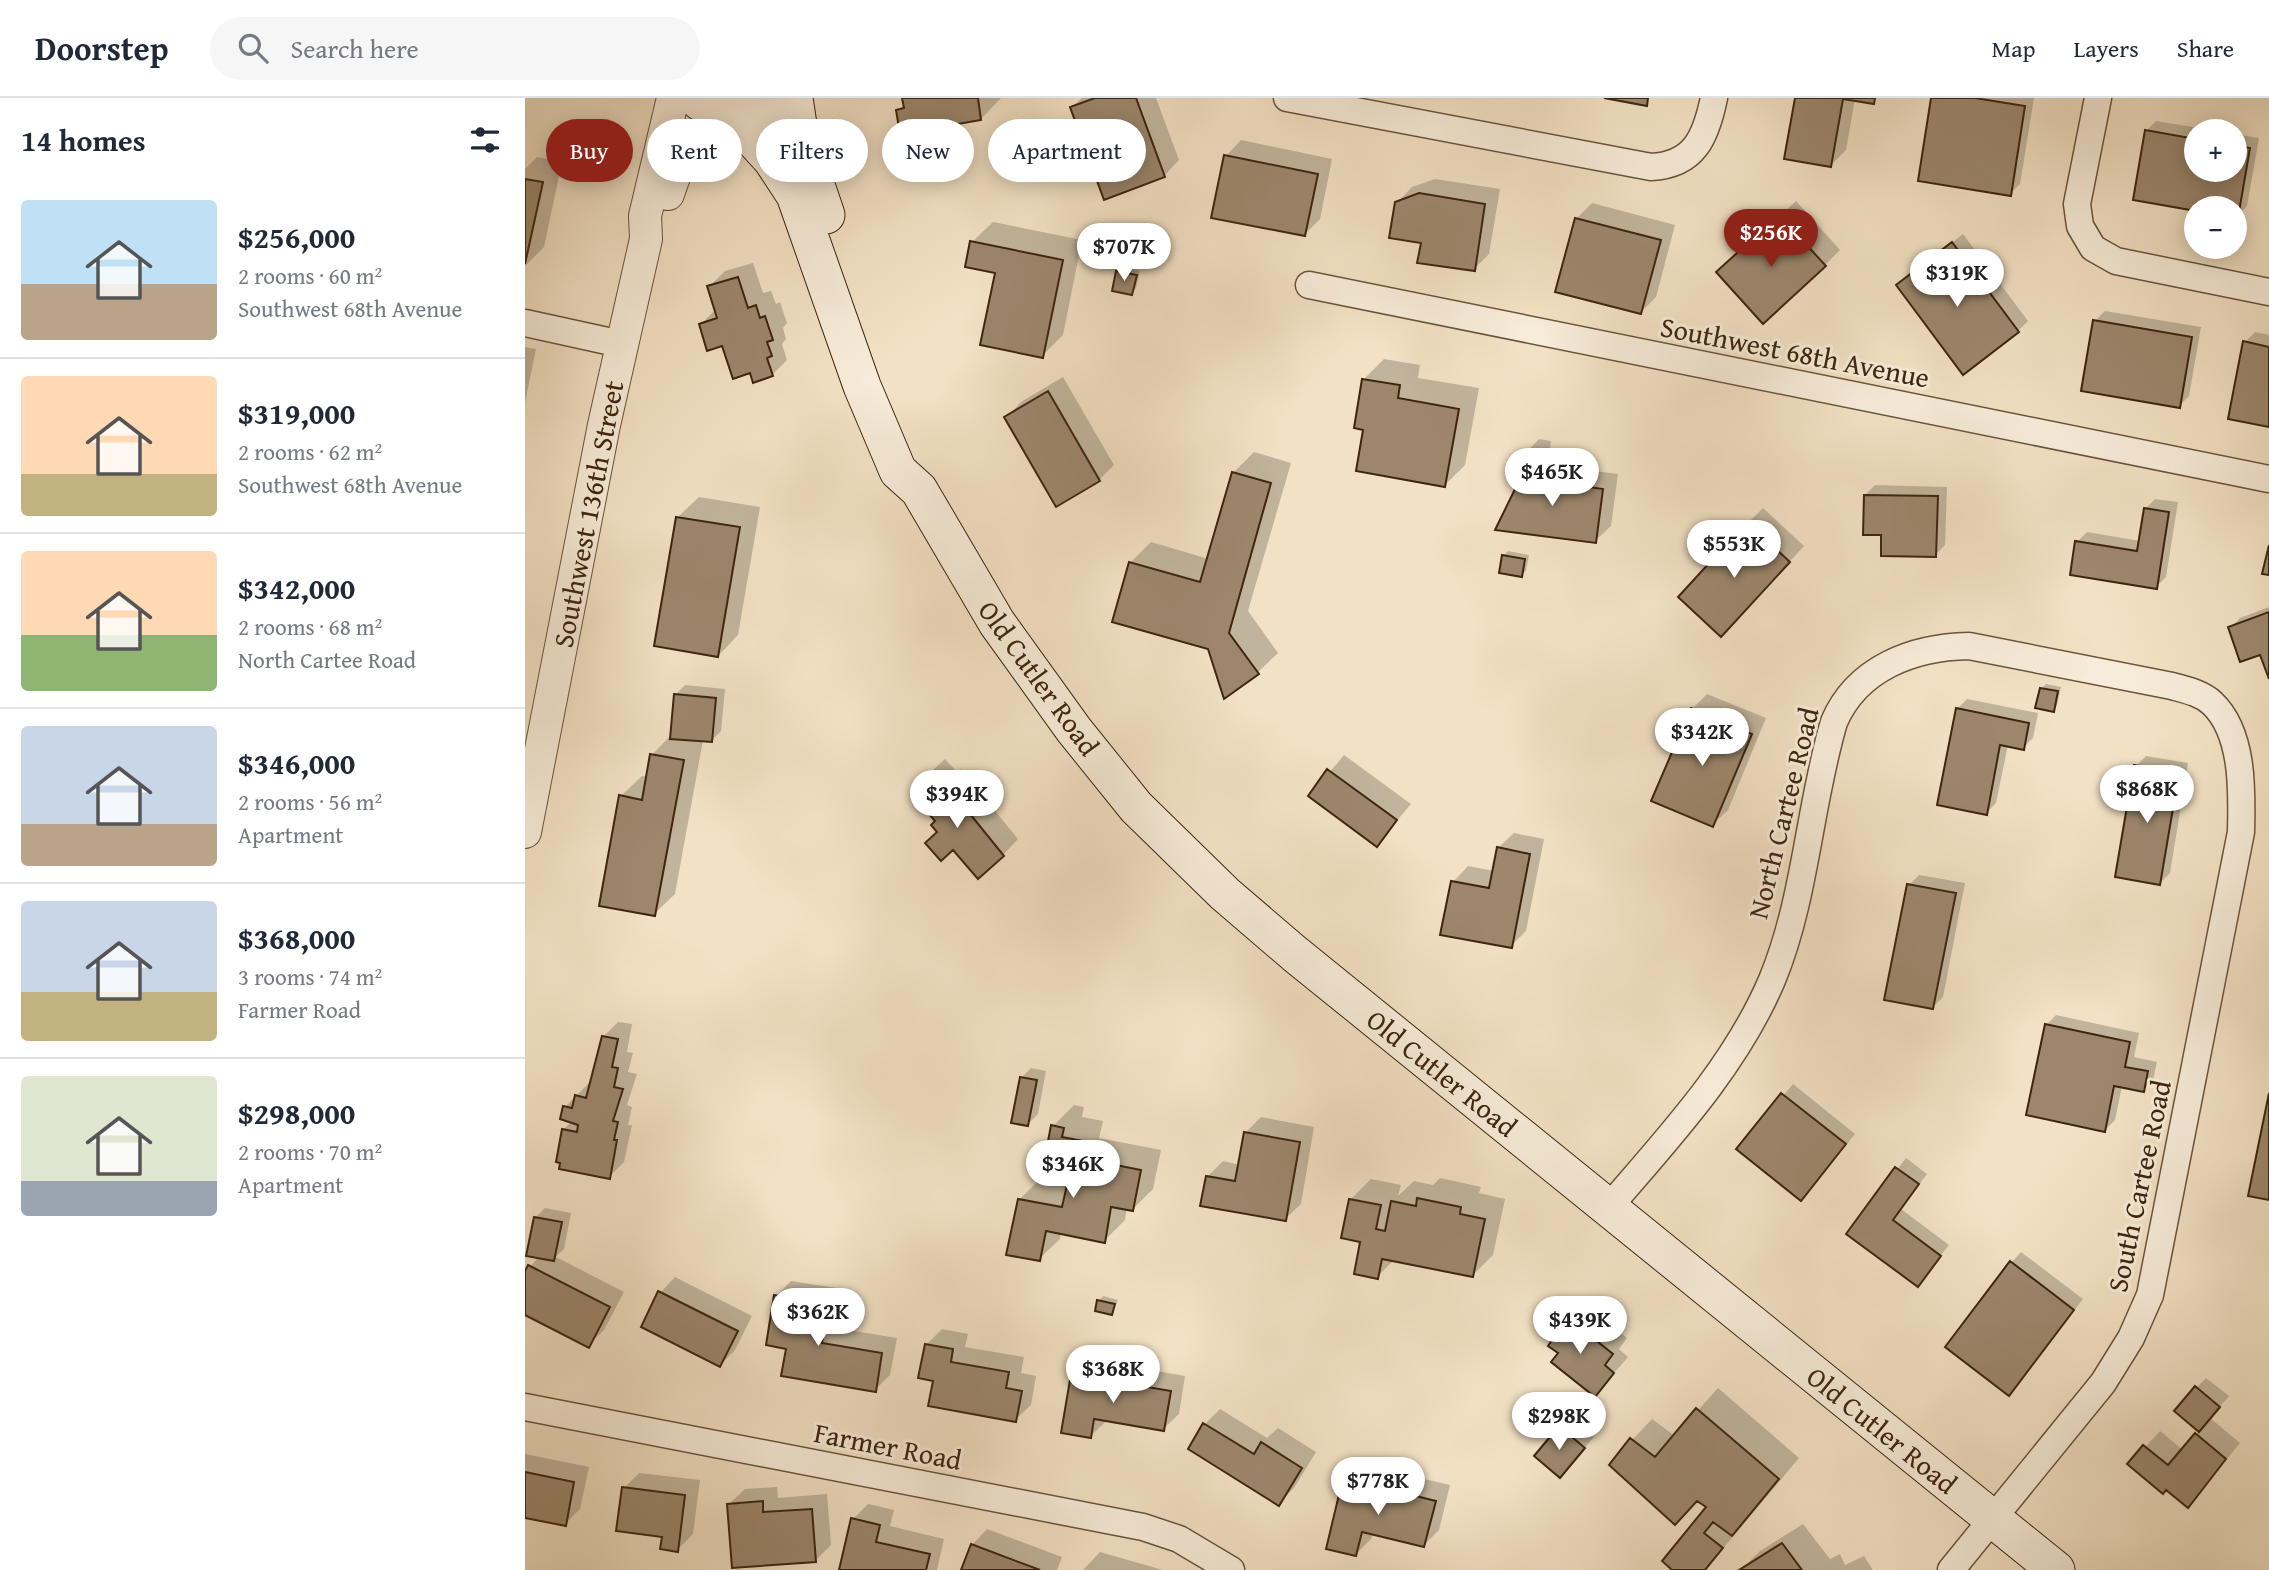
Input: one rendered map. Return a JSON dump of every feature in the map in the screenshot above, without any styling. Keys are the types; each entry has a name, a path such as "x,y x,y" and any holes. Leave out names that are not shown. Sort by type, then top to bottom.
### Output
{"main road":[{"path":"717,109 763,113 785,98"},
{"path":"795,98 803,148 865,330 917,463 919,490"},
{"path":"717,109 772,160 795,195 877,422 898,471 919,490"},
{"name":"Old Cutler Road","path":"919,490 973,586 1024,663 1136,807 1225,894 2056,1570"}],"street":[{"name":"Southwest 136th Street","path":"525,832 621,344 646,239 645,216 673,98"},
{"path":"1287,98 1626,164 1665,166 1685,159 1694,152 1706,131 1714,98"},
{"path":"2098,98 2077,204 2085,238 2100,255 2116,261 2269,292"},
{"name":"Southwest 136th Street","path":"646,239 660,217 687,146 717,109"},
{"name":"Southwest 68th Avenue","path":"1309,285 2269,479"},
{"path":"525,323 621,344"},
{"name":"North Cartee Road","path":"1608,1208 1713,1081 1757,1011 1772,979 1791,916 1833,722 1842,704 1870,675 1903,657 1936,649 1969,646 2172,686 2199,695 2212,704 2231,733 2236,754"},
{"name":"South Cartee Road","path":"1951,1570 2103,1383 2131,1338 2150,1295 2239,852 2241,808 2236,754"},
{"name":"Farmer Road","path":"525,1407 1143,1527 1179,1539 1231,1570"}],"building":[{"path":"902,98 978,98 981,120 898,119 896,110 904,108"},
{"path":"1095,98 1136,98 1144,119 1074,119 1070,107"},
{"path":"1604,98 1648,98 1647,106"},
{"path":"1795,98 1875,98 1874,104 1843,99 1831,167 1784,159"},
{"path":"1931,98 1975,98 2025,106 2011,196 1918,181"},
{"path":"1146,125 1165,177 1104,200 1097,182 1146,182"},
{"path":"2145,130 2184,137 2184,182 2244,182 2242,196 2184,196 2184,209 2133,200"},
{"path":"1224,155 1318,174 1305,236 1211,218"},
{"path":"525,179 543,182 525,264"},
{"path":"1419,193 1485,204 1475,271 1417,263 1421,243 1389,238 1395,202"},
{"path":"1779,215 1826,266 1763,324 1716,272"},
{"path":"1575,218 1661,240 1641,314 1555,292"},
{"path":"970,241 1063,260 1043,358 980,345 995,273 965,267"},
{"path":"1952,242 2019,332 1963,375 1896,285"},
{"path":"1116,271 1137,275 1132,295 1112,291"},
{"path":"738,277 748,308 756,305 760,318 765,316 773,340 767,342 772,356 767,358 773,376 753,383 750,373 733,379 722,346 707,351 699,324 717,318 707,286"},
{"path":"2093,320 2192,337 2180,408 2081,391"},
{"path":"2243,341 2269,347 2269,427 2228,419"},
{"path":"1362,379 1400,385 1398,398 1459,409 1445,487 1356,471 1363,430 1354,428"},
{"path":"1048,391 1100,481 1056,507 1004,417"},
{"path":"1522,454 1536,456 1533,479 1603,489 1596,543 1495,530 1518,483"},
{"path":"1232,472 1271,483 1229,633 1259,674 1224,699 1208,649 1112,622 1129,562 1200,582"},
{"path":"1864,495 1938,496 1936,557 1881,556 1881,535 1863,535"},
{"path":"2144,508 2169,512 2157,589 2070,575 2075,541 2137,551"},
{"path":"676,517 740,527 718,657 654,646"},
{"path":"1747,522 1790,562 1721,637 1678,597"},
{"path":"2269,545 2269,575 2262,574"},
{"path":"1502,555 1525,559 1522,577 1499,573"},
{"path":"2269,612 2269,679 2260,655 2240,662 2228,627"},
{"path":"2040,688 2058,691 2054,712 2035,708"},
{"path":"674,694 716,698 712,742 670,739"},
{"path":"1691,708 1752,734 1713,827 1651,801"},
{"path":"1956,708 2029,723 2024,750 2000,745 1987,815 1937,805"},
{"path":"650,754 684,760 655,916 599,906 619,795 642,800"},
{"path":"2134,765 2179,773 2160,885 2115,877"},
{"path":"1327,769 1397,820 1377,847 1308,796"},
{"path":"929,773 941,786 945,783 1004,856 978,879 953,850 941,861 925,843 937,832 931,825 935,821 920,804 929,797 917,783"},
{"path":"1497,847 1530,854 1512,948 1440,935 1451,881 1489,888"},
{"path":"1907,884 1956,893 1933,1009 1884,1000"},
{"path":"2045,1024 2130,1042 2125,1067 2148,1071 2144,1092 2114,1086 2105,1132 2026,1115"},
{"path":"602,1036 618,1039 612,1067 618,1068 614,1087 623,1089 613,1121 618,1122 610,1179 559,1169 560,1163 556,1162 562,1129 577,1132 578,1125 560,1119 563,1106 572,1108 575,1095 586,1098"},
{"path":"1020,1077 1037,1080 1028,1126 1011,1123"},
{"path":"1781,1093 1846,1144 1801,1201 1736,1149"},
{"path":"2269,1093 2269,1200 2248,1196"},
{"path":"1051,1125 1064,1128 1062,1137 1083,1141 1080,1158 1141,1170 1133,1211 1111,1207 1105,1243 1046,1231 1040,1261 1006,1255 1018,1199 1062,1207 1069,1176 1051,1172 1053,1160 1045,1158"},
{"path":"1244,1132 1300,1142 1286,1221 1200,1206 1206,1176 1235,1181"},
{"path":"1895,1167 1919,1184 1893,1220 1941,1256 1918,1287 1846,1234"},
{"path":"1417,1198 1461,1207 1460,1214 1485,1219 1473,1277 1382,1259 1378,1279 1354,1274 1360,1242 1341,1238 1349,1199 1381,1205 1376,1229 1385,1231 1391,1201 1416,1206"},
{"path":"534,1217 562,1222 554,1261 526,1256"},
{"path":"2010,1261 2074,1310 2009,1396 1945,1347"},
{"path":"528,1265 610,1307 589,1348 525,1315 525,1271"},
{"path":"658,1291 738,1331 720,1367 641,1327"},
{"path":"774,1295 828,1304 822,1343 882,1353 876,1392 781,1376 786,1349 766,1345"},
{"path":"1097,1300 1115,1304 1112,1315 1095,1311"},
{"path":"1563,1314 1613,1354 1605,1365 1614,1373 1595,1397 1551,1362 1558,1353 1548,1346 1552,1340 1546,1335"},
{"path":"925,1344 953,1349 951,1362 1009,1372 1006,1388 1022,1391 1016,1422 928,1406 933,1381 918,1378"},
{"path":"1071,1374 1171,1391 1164,1431 1094,1419 1091,1438 1061,1433"},
{"path":"2195,1386 2220,1407 2199,1432 2174,1411"},
{"path":"1696,1408 1779,1479 1732,1536 1713,1522 1704,1533 1723,1548 1705,1570 1672,1570 1662,1561 1706,1507 1697,1501 1675,1525 1609,1465 1630,1438 1655,1457"},
{"path":"1203,1423 1254,1454 1261,1442 1302,1468 1279,1506 1188,1449"},
{"path":"1559,1426 1585,1448 1560,1478 1534,1456"},
{"path":"2195,1433 2226,1459 2188,1508 2166,1490 2163,1494 2127,1464 2143,1445 2168,1465"},
{"path":"525,1472 574,1482 566,1526 525,1518"},
{"path":"1343,1478 1436,1501 1424,1547 1362,1532 1356,1556 1326,1549"},
{"path":"622,1487 685,1495 678,1552 660,1549 662,1537 616,1531"},
{"path":"763,1501 763,1512 812,1509 816,1562 732,1568 727,1504"},
{"path":"851,1518 880,1525 876,1542 930,1554 926,1570 839,1570"},
{"path":"1782,1543 1802,1570 1739,1570"},
{"path":"971,1544 1040,1570 961,1570"}]}
